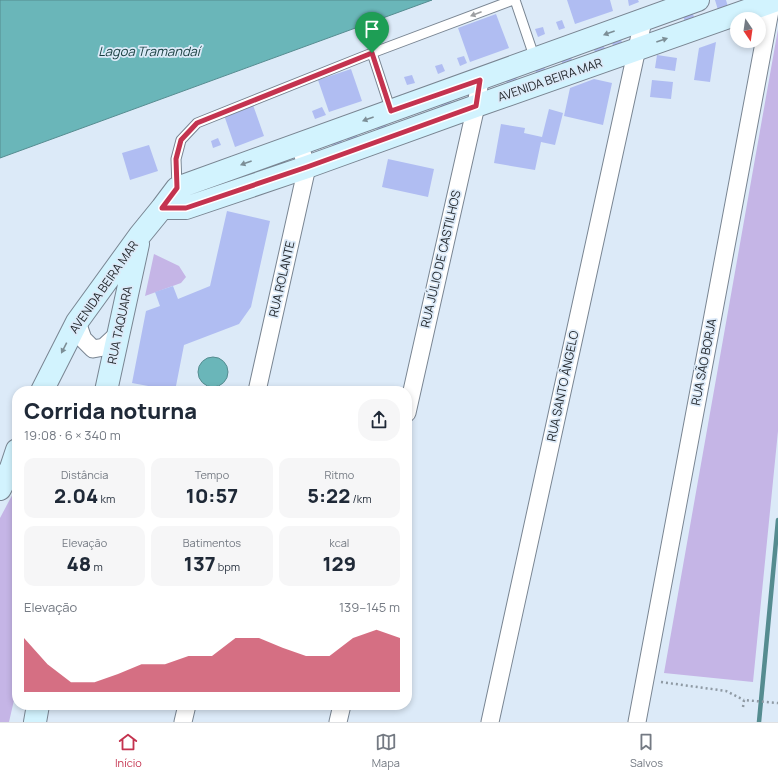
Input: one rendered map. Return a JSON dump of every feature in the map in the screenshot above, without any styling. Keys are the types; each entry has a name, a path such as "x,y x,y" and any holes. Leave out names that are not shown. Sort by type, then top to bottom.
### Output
{"main road":[{"name":"AVENIDA BEIRA MAR","path":"45,386 77,322 140,235 177,188 480,80 698,0"},
{"name":"AVENIDA BEIRA MAR","path":"162,208 186,208 307,167 774,1"},
{"name":"RUA TAQUARA","path":"107,386 140,235"},
{"path":"0,489 12,465"},
{"path":"35,722 37,710"}],"street":[{"name":"RUA SÃO BORJA","path":"637,722 774,1"},
{"name":"RUA SANTO ÂNGELO","path":"490,722 643,21"},
{"name":"RUA JÚLIO DE CASTILHOS","path":"412,391 476,106 480,80"},
{"path":"300,144 307,167"},
{"name":"RUA ROLANTE","path":"258,386 307,167"},
{"path":"177,188 176,197 186,208"},
{"path":"77,322 83,339 93,349 104,347 118,334"},
{"path":"183,722 186,710"},
{"path":"338,722 341,710"}],"lane":[{"path":"177,188 176,159 181,140 197,123 372,53 514,0 535,60"},
{"path":"372,53 391,111"}],"path":[{"path":"645,679 726,692 744,700 778,703"},
{"path":"743,707 744,700"}],"shaded area":[{"path":"778,29 778,431 753,682 664,673"},
{"path":"154,254 179,266 186,277 181,283 145,296"},
{"path":"12,495 12,709 9,722 0,722 0,518"}],"water":[{"name":"Lagoa Tramandaí","path":"0,0 432,0 0,158"},
{"path":"213,357 219,359 226,366 228,372 226,378 223,382 216,386 210,386 203,382 198,372 203,362"}],"building":[{"path":"567,0 610,0 613,11 575,24"},
{"path":"628,0 638,0 639,2 629,6"},
{"path":"715,0 726,0 728,7 718,10"},
{"path":"691,10 695,19 685,22 682,13"},
{"path":"496,14 509,48 470,62 458,28"},
{"path":"562,20 565,28 559,30 556,22"},
{"path":"543,27 545,34 538,37 535,29"},
{"path":"620,36 623,46 614,49 611,39"},
{"path":"716,42 710,82 694,80 699,48"},
{"path":"603,43 606,53 596,56 593,46"},
{"path":"570,54 573,63 564,67 560,57"},
{"path":"657,55 677,58 675,71 655,68"},
{"path":"464,56 467,63 460,66 457,58"},
{"path":"543,63 546,73 537,76 534,66"},
{"path":"442,64 445,71 438,74 435,66"},
{"path":"351,69 362,101 329,112 318,80"},
{"path":"515,74 518,83 508,87 505,77"},
{"path":"412,75 415,83 407,85 404,77"},
{"path":"594,79 612,83 603,125 564,116 570,88"},
{"path":"652,80 673,82 671,99 650,97"},
{"path":"448,97 452,106 442,110 439,100"},
{"path":"253,105 264,136 235,147 224,115"},
{"path":"322,107 326,115 315,119 312,111"},
{"path":"549,109 563,113 555,145 541,142 535,170 494,163 501,124 525,128 524,133 542,137"},
{"path":"384,120 388,129 378,133 375,123"},
{"path":"355,130 358,140 348,143 345,134"},
{"path":"340,136 343,145 334,148 330,139"},
{"path":"218,138 221,145 213,148 211,141"},
{"path":"149,145 158,171 130,180 122,153"},
{"path":"388,159 434,169 428,197 382,187"},
{"path":"227,211 270,221 251,307 239,324 184,345 176,386 148,386 132,383 146,311 160,306 155,292 173,286 178,299 210,286"}],"waterway":[{"path":"759,722 778,520"}],"route":[{"path":"372,53 391,111 480,80 476,106 307,167 186,208 162,208 177,188 176,159 181,140 197,123 372,53"}]}
